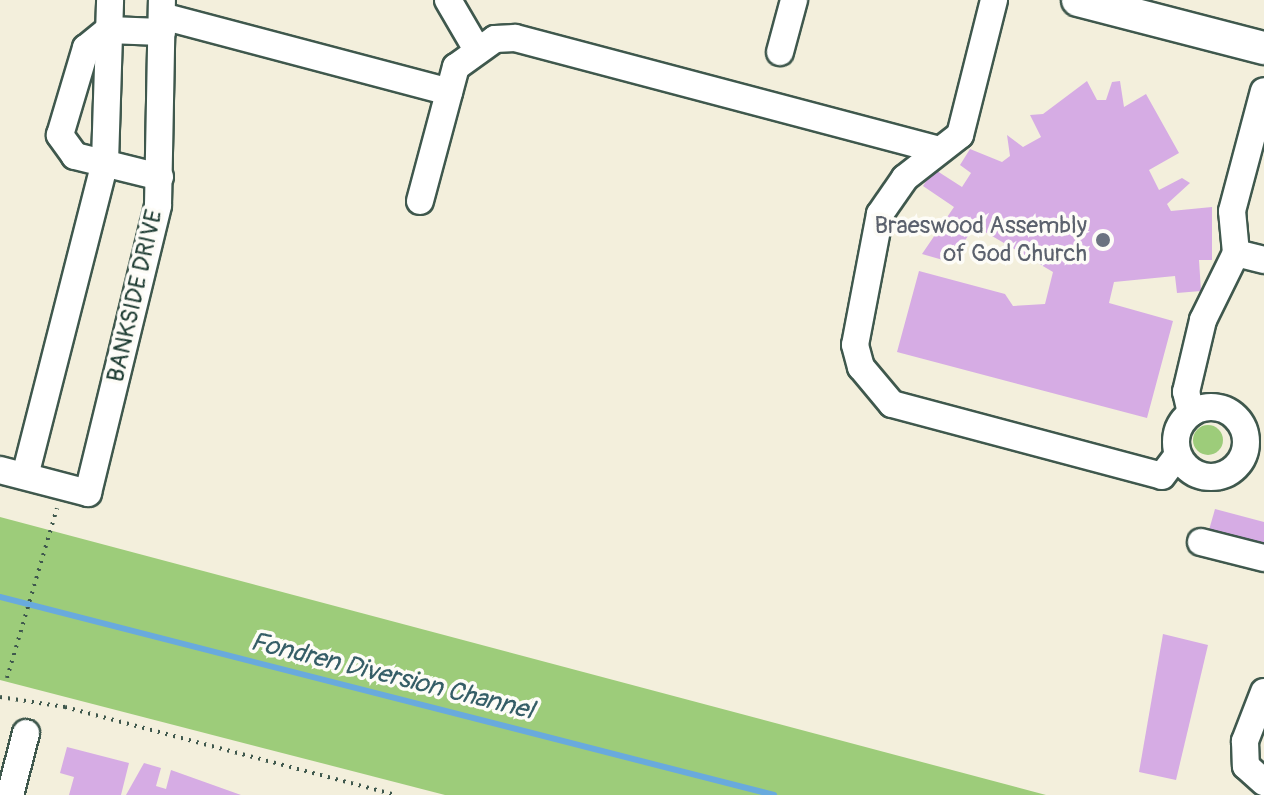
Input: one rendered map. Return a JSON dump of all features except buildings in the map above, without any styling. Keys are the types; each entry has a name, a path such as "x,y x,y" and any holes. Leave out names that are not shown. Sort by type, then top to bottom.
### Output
{"main road":[{"path":"1078,0 1164,11 1264,48"}],"street":[{"path":"12,473 105,162 110,0"},
{"path":"448,0 476,48"},
{"path":"780,52 794,0"},
{"path":"994,0 960,135 934,149 905,178 871,242 855,345 871,387 892,404 1162,476 1178,455 1178,432 1191,413 1213,407 1234,415 1254,454 1216,477 1193,472 1178,455"},
{"path":"160,177 75,156 60,135 75,69 108,30 162,16 449,92"},
{"name":"BANKSIDE DRIVE","path":"12,473 88,493 153,235 160,177 162,16"},
{"path":"420,201 456,67 476,48 515,38 934,149"},
{"path":"1191,413 1186,392 1203,320 1236,253 1232,211 1264,91"},
{"path":"1236,253 1264,260"},
{"path":"1201,542 1264,558"},
{"path":"1264,692 1245,741 1246,766 1264,782"},
{"path":"10,795 26,733"}],"path":[{"path":"7,678 49,525"},
{"path":"0,697 65,707 396,795"}],"green space":[{"path":"1208,425 1219,429 1223,440 1219,451 1208,455 1197,451 1193,440 1197,429"},
{"path":"0,517 1046,795 445,795 0,680"}],"waterway":[{"name":"Fondren Diversion Channel","path":"0,597 774,795"}],"place":[{"name":"Braeswood Assembly of God Church","path":"1103,240"}]}
